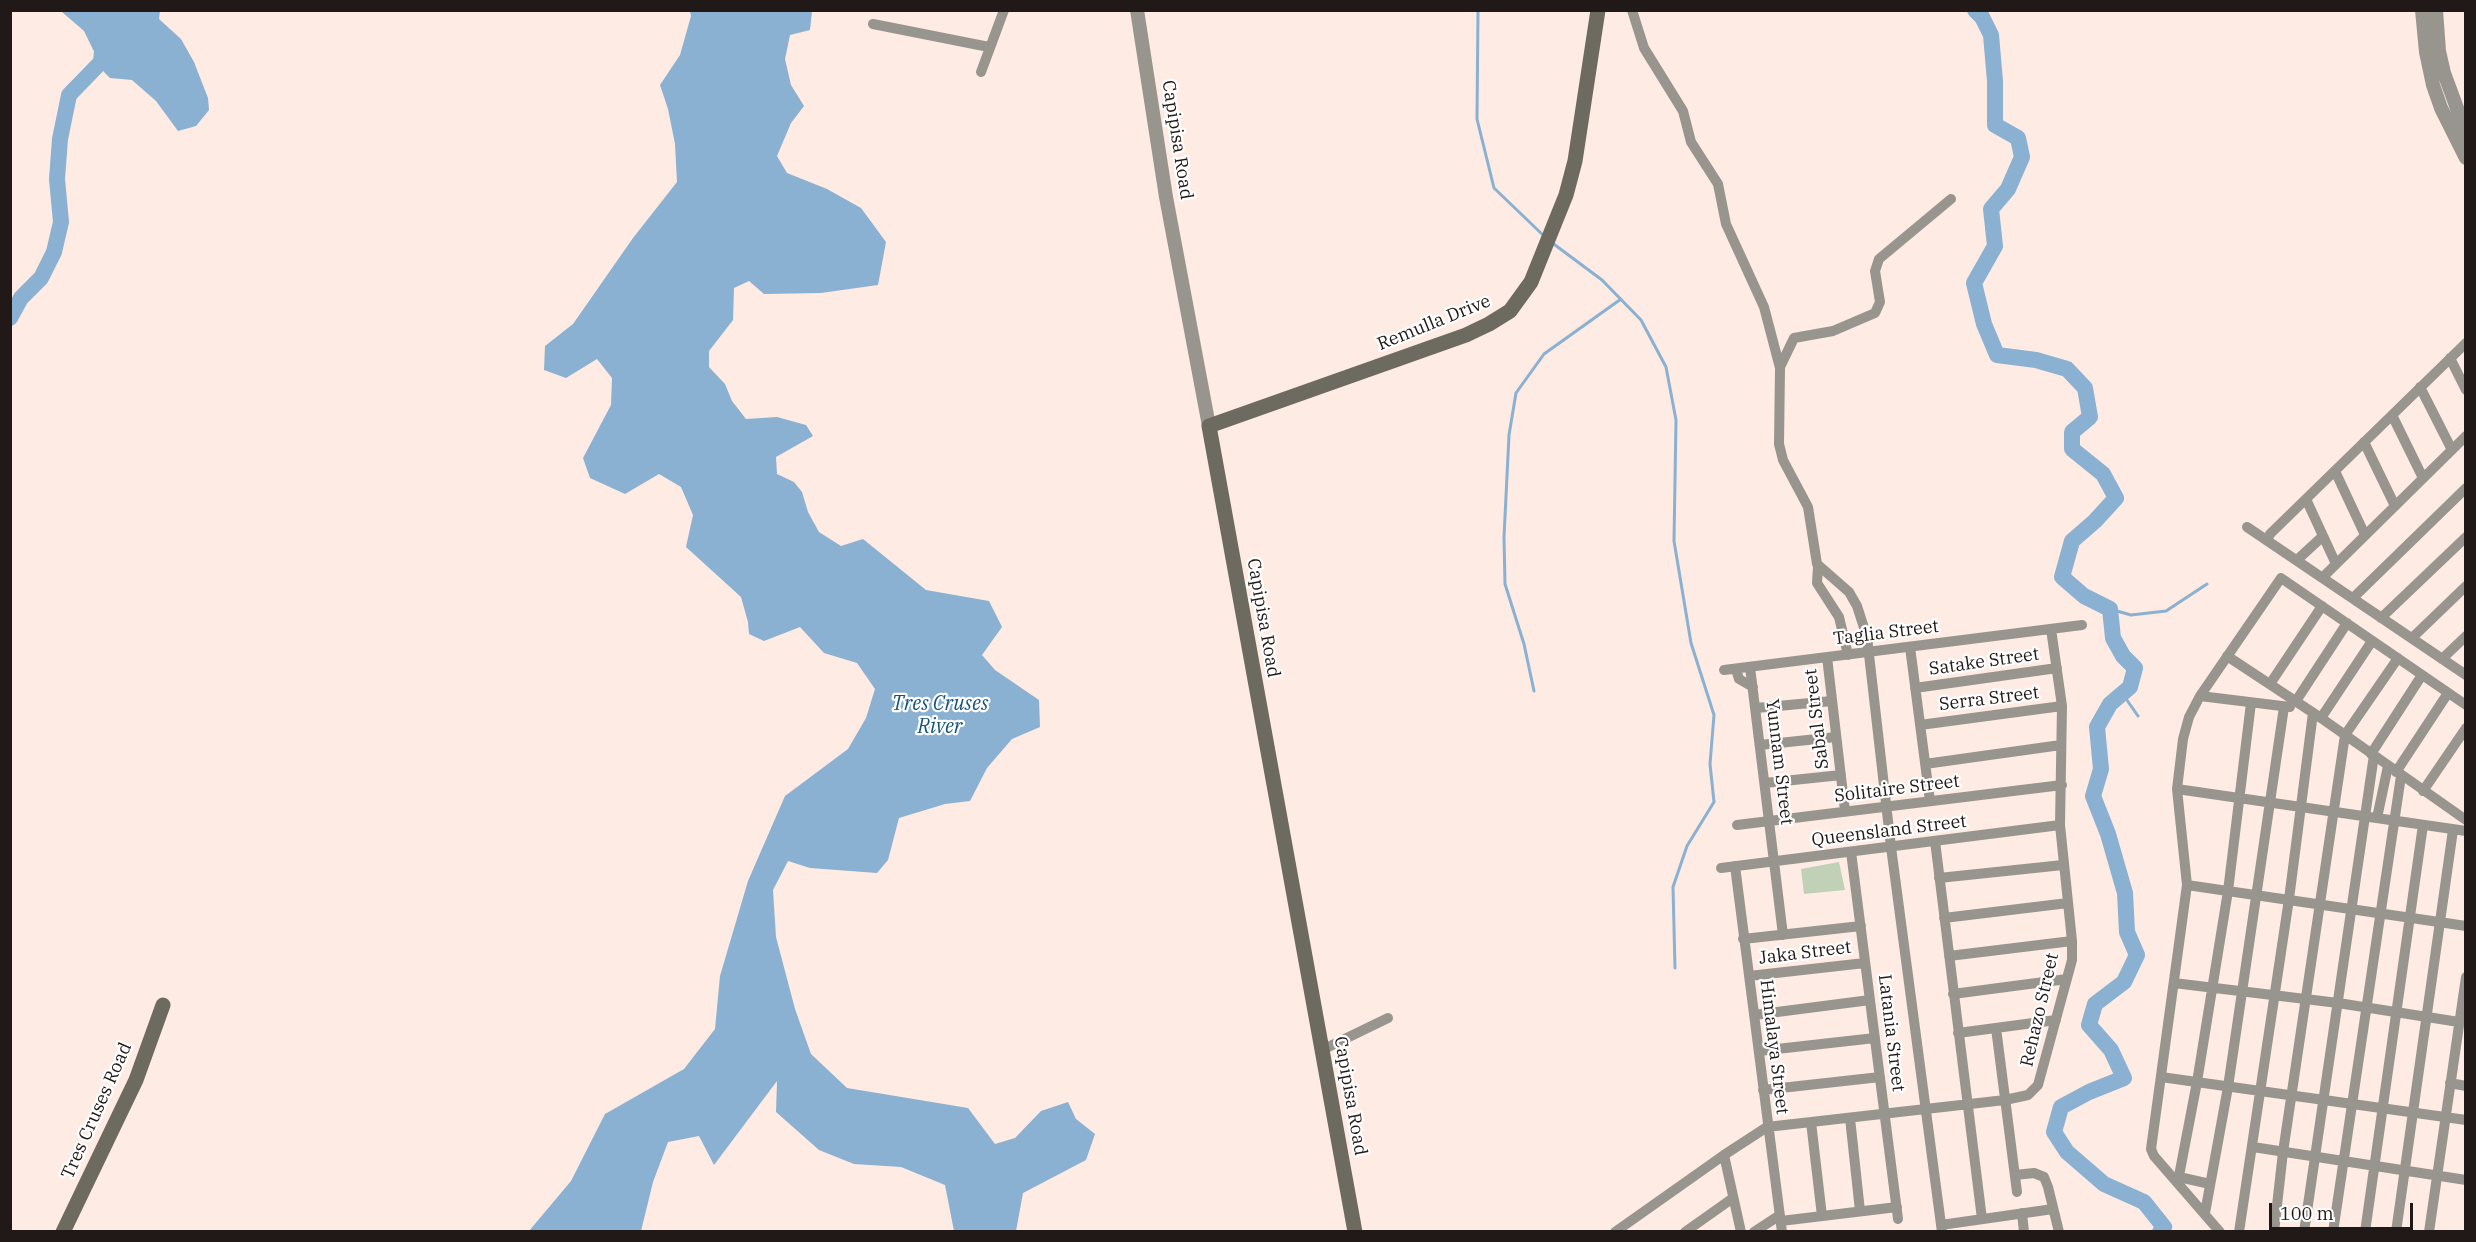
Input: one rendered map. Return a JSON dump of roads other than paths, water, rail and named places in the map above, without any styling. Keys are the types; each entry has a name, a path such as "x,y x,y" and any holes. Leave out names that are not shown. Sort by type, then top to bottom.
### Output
{"main road":[{"name":"Remulla Drive","path":"1209,426 1478,330 1510,311 1531,282 1571,178 1598,10"},
{"name":"Capipisa Road","path":"1209,426 1355,1232"},
{"name":"Tres Cruses Road","path":"63,1232 136,1080 163,1005"}],"street":[{"path":"981,72 1004,10"},
{"name":"Capipisa Road","path":"1137,10 1166,196 1209,426"},
{"path":"1632,10 1644,48 1683,111 1691,142 1718,184 1726,224 1764,306 1780,368 1779,444 1783,460 1808,507 1818,567 1817,582 1839,617 1848,655"},
{"path":"2422,10 2426,52 2433,86 2462,152"},
{"path":"2436,10 2439,51 2444,73 2461,119 2462,152"},
{"path":"873,24 989,48"},
{"path":"1780,368 1794,338 1833,331 1875,313 1880,302 1875,271 1879,259 1951,199"},
{"path":"2267,540 2466,343"},
{"path":"2450,358 2466,390"},
{"path":"2420,387 2452,450"},
{"path":"2392,415 2423,478"},
{"path":"2322,578 2466,436"},
{"path":"2364,442 2395,506"},
{"path":"2335,471 2365,535"},
{"path":"2353,598 2466,488"},
{"path":"2306,499 2336,564"},
{"path":"2247,527 2466,675"},
{"path":"2297,560 2323,536"},
{"path":"2381,618 2466,537"},
{"path":"1818,567 1849,592 1863,621 1869,652 1891,847 1927,1110 1947,1228 1982,1219 2053,1209"},
{"path":"2220,1232 2178,1179 2154,1156 2151,1149 2187,885 2181,846 2177,789 2183,739 2189,717 2200,696 2281,578 2466,705"},
{"path":"2412,638 2466,586"},
{"path":"2270,684 2322,606"},
{"path":"2239,1232 2289,899 2301,806 2309,710 2347,623"},
{"name":"Taglia Street","path":"1724,670 2082,625"},
{"name":"Rehazo Street","path":"1767,1127 2006,1100 2028,1095 2038,1085 2072,960 2060,825 2062,706 2051,630"},
{"path":"2442,659 2466,636"},
{"path":"2309,710 2372,641"},
{"path":"1910,647 1930,801"},
{"path":"2227,656 2309,710 2466,820"},
{"name":"Sabal Street","path":"1827,657 1845,812"},
{"path":"2274,1232 2283,1152 2345,735 2398,658"},
{"name":"Yunnam Street","path":"1750,667 1783,935"},
{"name":"Satake Street","path":"1915,688 2057,668"},
{"path":"1736,669 1739,679 1753,687"},
{"path":"2304,1232 2365,816 2372,754 2422,675"},
{"path":"2377,818 2395,771 2448,693"},
{"path":"2200,696 2309,710"},
{"path":"1756,708 1832,701"},
{"path":"2178,1179 2197,1082 2228,891 2251,703"},
{"name":"Serra Street","path":"1920,725 2062,706"},
{"path":"2205,1214 2228,1087 2258,895 2284,707"},
{"path":"2423,791 2466,728"},
{"path":"1760,745 1836,737"},
{"path":"1925,764 2061,745"},
{"path":"2333,1232 2394,821 2395,771"},
{"path":"1765,783 1841,776"},
{"name":"Solitaire Street","path":"1737,825 2062,785"},
{"path":"2177,789 2466,831"},
{"name":"Queensland Street","path":"1721,868 2060,825"},
{"path":"2365,1232 2424,825"},
{"path":"2396,1232 2453,830"},
{"path":"1935,842 1982,1219"},
{"name":"Latania Street","path":"1851,852 1898,1219"},
{"path":"1939,878 2063,865"},
{"name":"Himalaya Street","path":"1735,867 1781,1222"},
{"path":"2187,885 2466,926"},
{"path":"1944,918 2068,903"},
{"path":"1743,939 1861,926"},
{"path":"1949,956 2072,941"},
{"name":"Jaka Street","path":"1749,976 1865,963"},
{"path":"2429,1232 2466,977"},
{"path":"1953,994 2067,979"},
{"path":"2174,983 2338,1003 2459,1022"},
{"path":"1754,1015 1870,1000"},
{"path":"1322,1050 1388,1018"},
{"path":"1958,1033 2056,1020"},
{"path":"1996,1028 2017,1192"},
{"path":"1759,1051 1875,1038"},
{"path":"1764,1090 1880,1077"},
{"path":"2161,1077 2466,1120"},
{"path":"2450,1083 2466,1086"},
{"path":"1850,1118 1860,1211"},
{"path":"1811,1122 1822,1216"},
{"path":"1616,1232 1767,1127"},
{"path":"2253,1147 2466,1180"},
{"path":"1724,1155 1741,1232"},
{"path":"2015,1175 2034,1173 2044,1177 2059,1232"},
{"path":"2178,1179 2210,1184"},
{"path":"1685,1232 1733,1198"},
{"path":"1754,1232 1781,1222 1897,1207"},
{"path":"2022,1213 2024,1232"}],"water":[{"path":"63,10 160,11 159,19 181,39 194,62 208,98 209,110 196,126 178,131 156,101 132,80 110,78 104,72 84,31 62,12"},
{"name":"Tres Cruses River","path":"690,11 812,11 810,30 790,35 785,59 791,85 804,106 791,123 777,156 787,173 827,189 861,208 886,242 878,285 821,293 764,294 749,281 734,288 733,320 709,351 709,367 725,384 732,401 746,419 777,417 806,425 813,436 776,457 777,474 794,482 802,492 808,512 819,532 841,546 863,539 926,590 989,601 1002,627 982,655 995,670 1039,700 1040,727 1012,739 987,768 970,801 945,804 899,818 888,860 877,873 810,868 788,861 773,890 776,937 795,1009 811,1054 847,1088 968,1108 995,1144 1015,1138 1041,1111 1068,1102 1076,1119 1095,1134 1086,1160 1023,1193 1016,1231 954,1231 945,1185 901,1167 854,1164 819,1150 776,1112 777,1081 714,1165 699,1136 668,1142 653,1182 641,1231 529,1231 571,1181 605,1114 684,1069 715,1029 720,976 748,881 785,796 848,749 866,718 875,689 857,663 824,653 800,627 764,641 749,634 741,597 686,547 693,515 681,487 659,474 625,494 590,478 583,458 611,405 612,378 597,359 566,378 544,370 545,346 573,324 633,238 677,182 675,144 668,109 660,85 680,55 691,16"}],"waterway":[{"path":"10,318 21,298 41,278 54,252 61,222 57,179 60,139 69,95 101,62 106,10"},
{"path":"1478,10 1477,119 1494,188 1544,236"},
{"path":"1975,10 1982,17 1991,35 1995,81 1995,125 2018,138 2022,157 2008,189 1991,209 1995,246 1974,283 1984,324 1997,355 2036,360 2067,369 2085,388 2090,417 2072,432 2072,449 2103,474 2116,498 2072,541 2062,577 2084,596 2110,609 2113,638 2123,656 2135,668 2130,687 2110,704 2097,727 2101,769 2093,796 2108,834 2125,893 2127,932 2137,955 2124,982 2095,1004 2089,1025 2111,1050 2124,1078 2089,1092 2061,1107 2054,1132 2067,1152 2104,1184 2144,1202 2164,1227 2160,1232"},
{"path":"1551,242 1602,280 1641,320 1666,367 1676,420 1674,541 1691,643 1714,715 1710,764 1714,802 1687,846 1673,887 1675,968"},
{"path":"1534,691 1524,644 1505,584 1504,537 1509,435 1516,393 1544,354 1621,299"},
{"path":"2110,609 2131,615 2166,611 2207,584"},
{"path":"2122,693 2138,716"}]}
